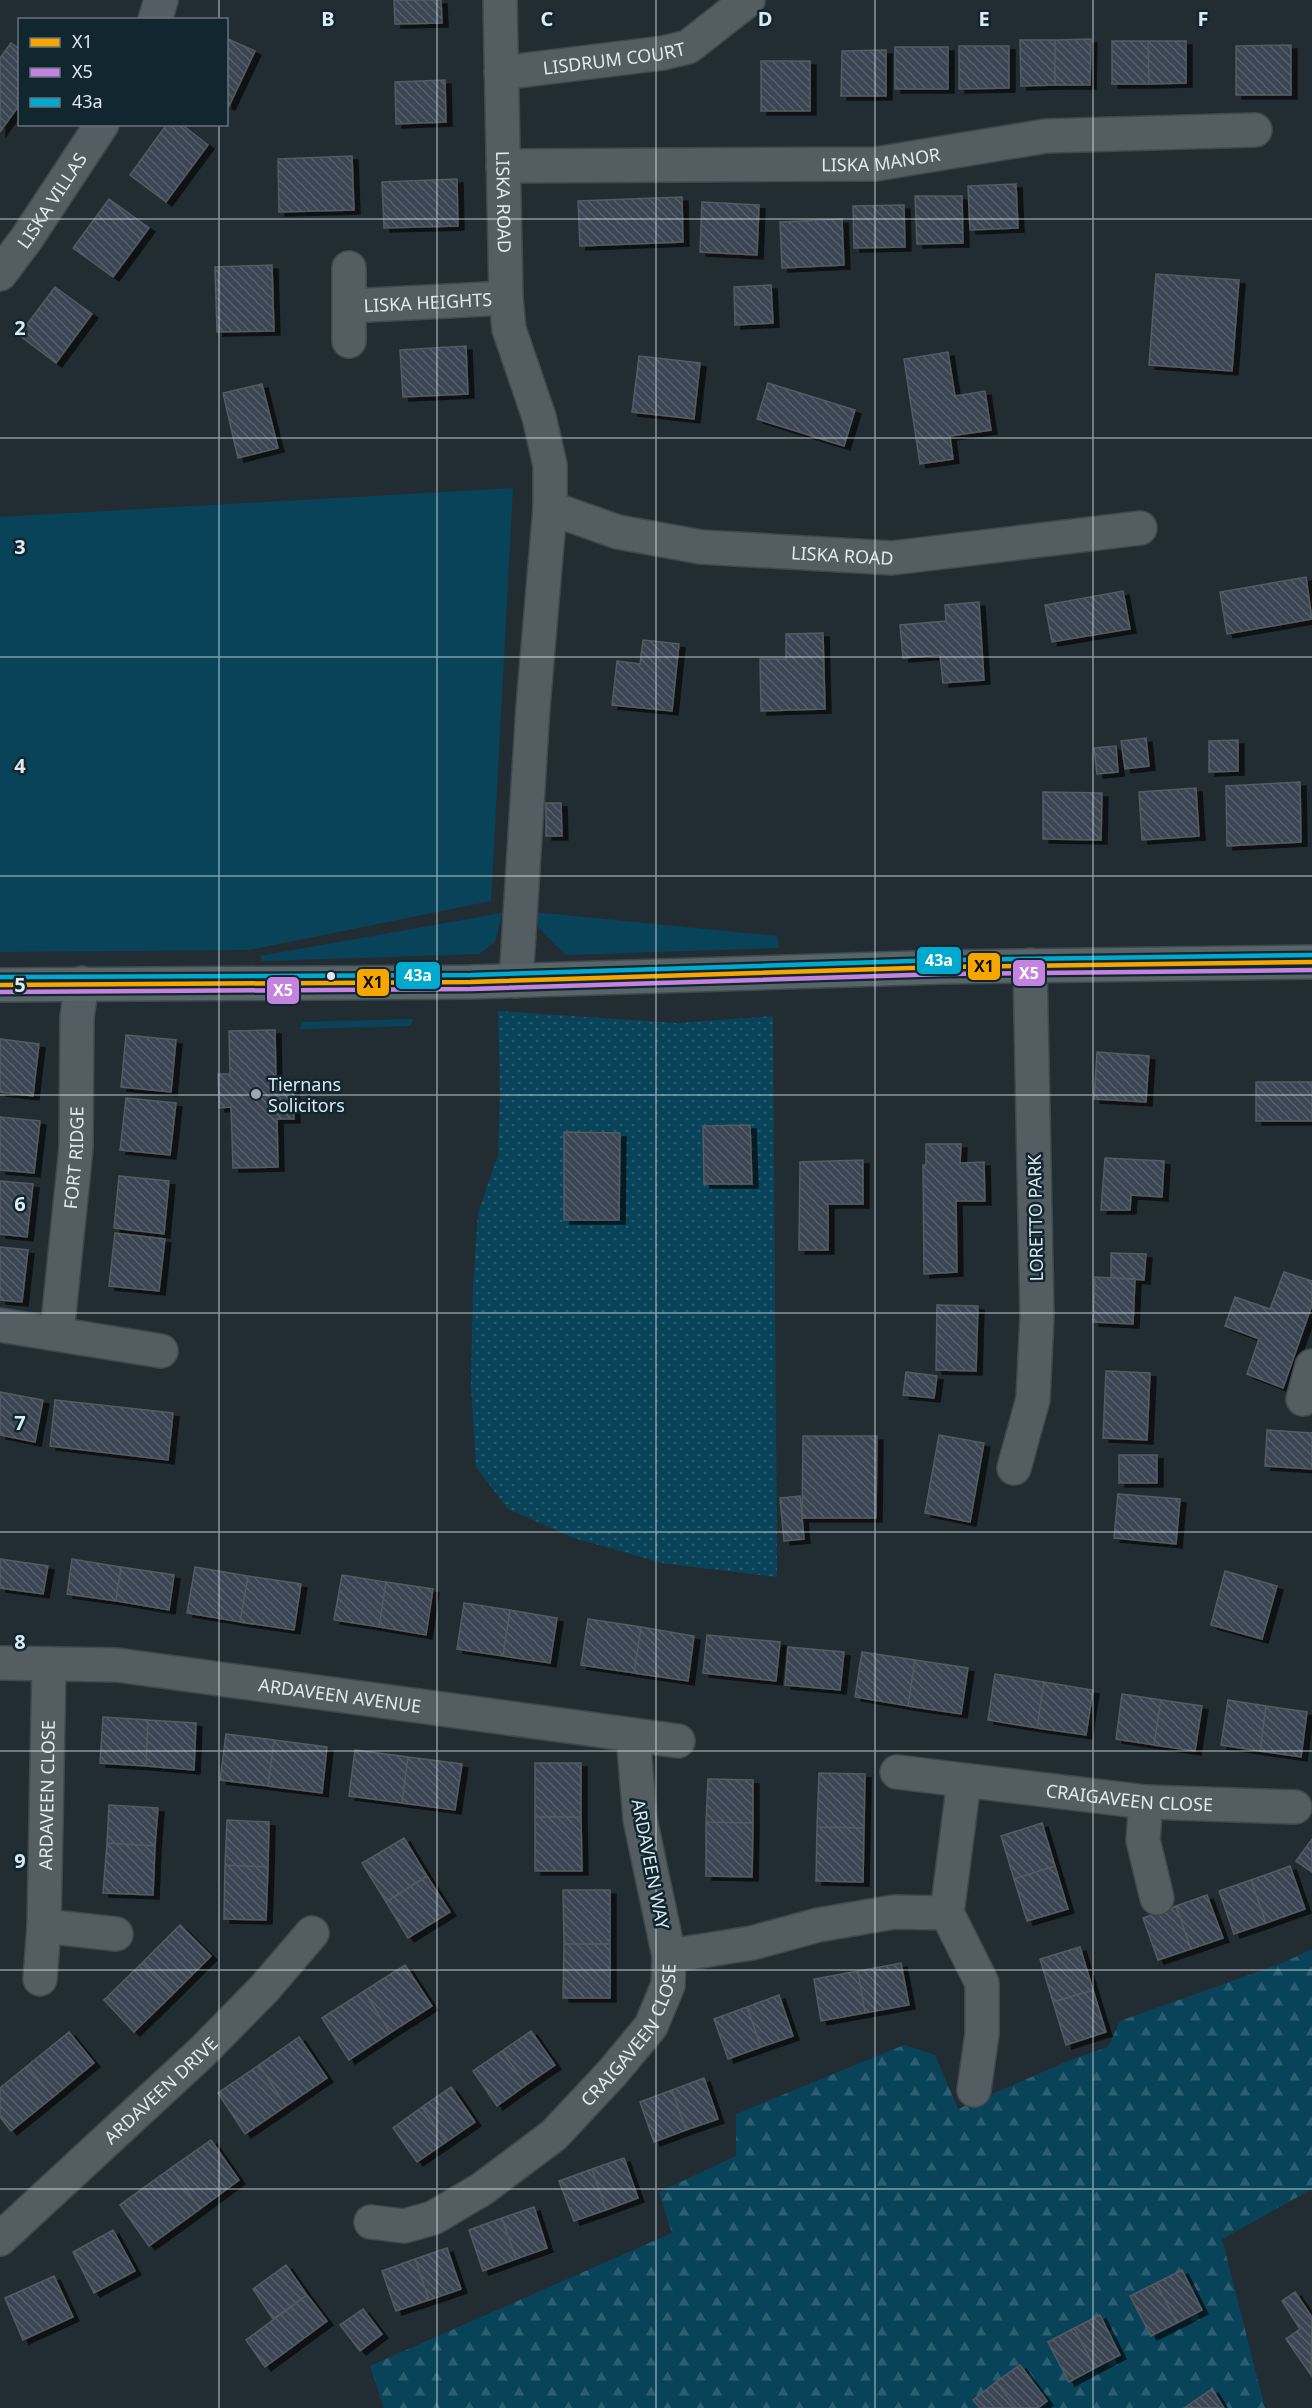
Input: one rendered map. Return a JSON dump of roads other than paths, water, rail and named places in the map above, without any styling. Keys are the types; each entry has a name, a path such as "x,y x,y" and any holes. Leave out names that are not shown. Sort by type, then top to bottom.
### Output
{"main road":[{"path":"0,985 516,981 1030,965 1312,962"}],"street":[{"path":"156,18 161,0"},
{"name":"LISKA ROAD","path":"500,0 506,298 509,329 539,417 550,465 550,508 533,707 516,981"},
{"name":"LISDRUM COURT","path":"501,73 663,53 688,47 748,0"},
{"name":"LISKA VILLAS","path":"0,274 27,238 101,126"},
{"name":"LISKA MANOR","path":"504,166 876,164 1046,136 1255,130"},
{"name":"LISKA HEIGHTS","path":"349,268 349,341"},
{"name":"LISKA HEIGHTS","path":"350,306 506,298"},
{"name":"LISKA ROAD","path":"550,508 618,532 700,547 892,558 1140,528"},
{"name":"LORETTO PARK","path":"1014,1468 1033,1399 1037,1316 1030,965"},
{"name":"FORT RIDGE","path":"57,1333 76,1148 77,1028 82,983"},
{"path":"0,1325 161,1351"},
{"path":"1303,1399 1312,1366"},
{"name":"ARDAVEEN AVENUE","path":"0,1663 117,1665 678,1741"},
{"name":"ARDAVEEN CLOSE","path":"40,1979 44,1926 49,1664"},
{"name":"ARDAVEEN WAY","path":"633,1735 640,1819 669,1956"},
{"name":"CRAIGAVEEN CLOSE","path":"897,1772 1146,1802 1295,1807"},
{"path":"964,1781 948,1913 982,1983 982,2034 974,2090"},
{"path":"1146,1802 1143,1840 1157,1898"},
{"name":"CRAIGAVEEN CLOSE","path":"371,2222 404,2226 433,2218 482,2189 554,2135 612,2073 651,2026 668,1985 669,1956 752,1943 818,1925 894,1912 948,1913"},
{"path":"44,1926 116,1934"},
{"name":"ARDAVEEN DRIVE","path":"0,2239 209,2044 264,1989 312,1933"}],"place":[{"name":"Tiernans Solicitors","path":"256,1094"}]}
